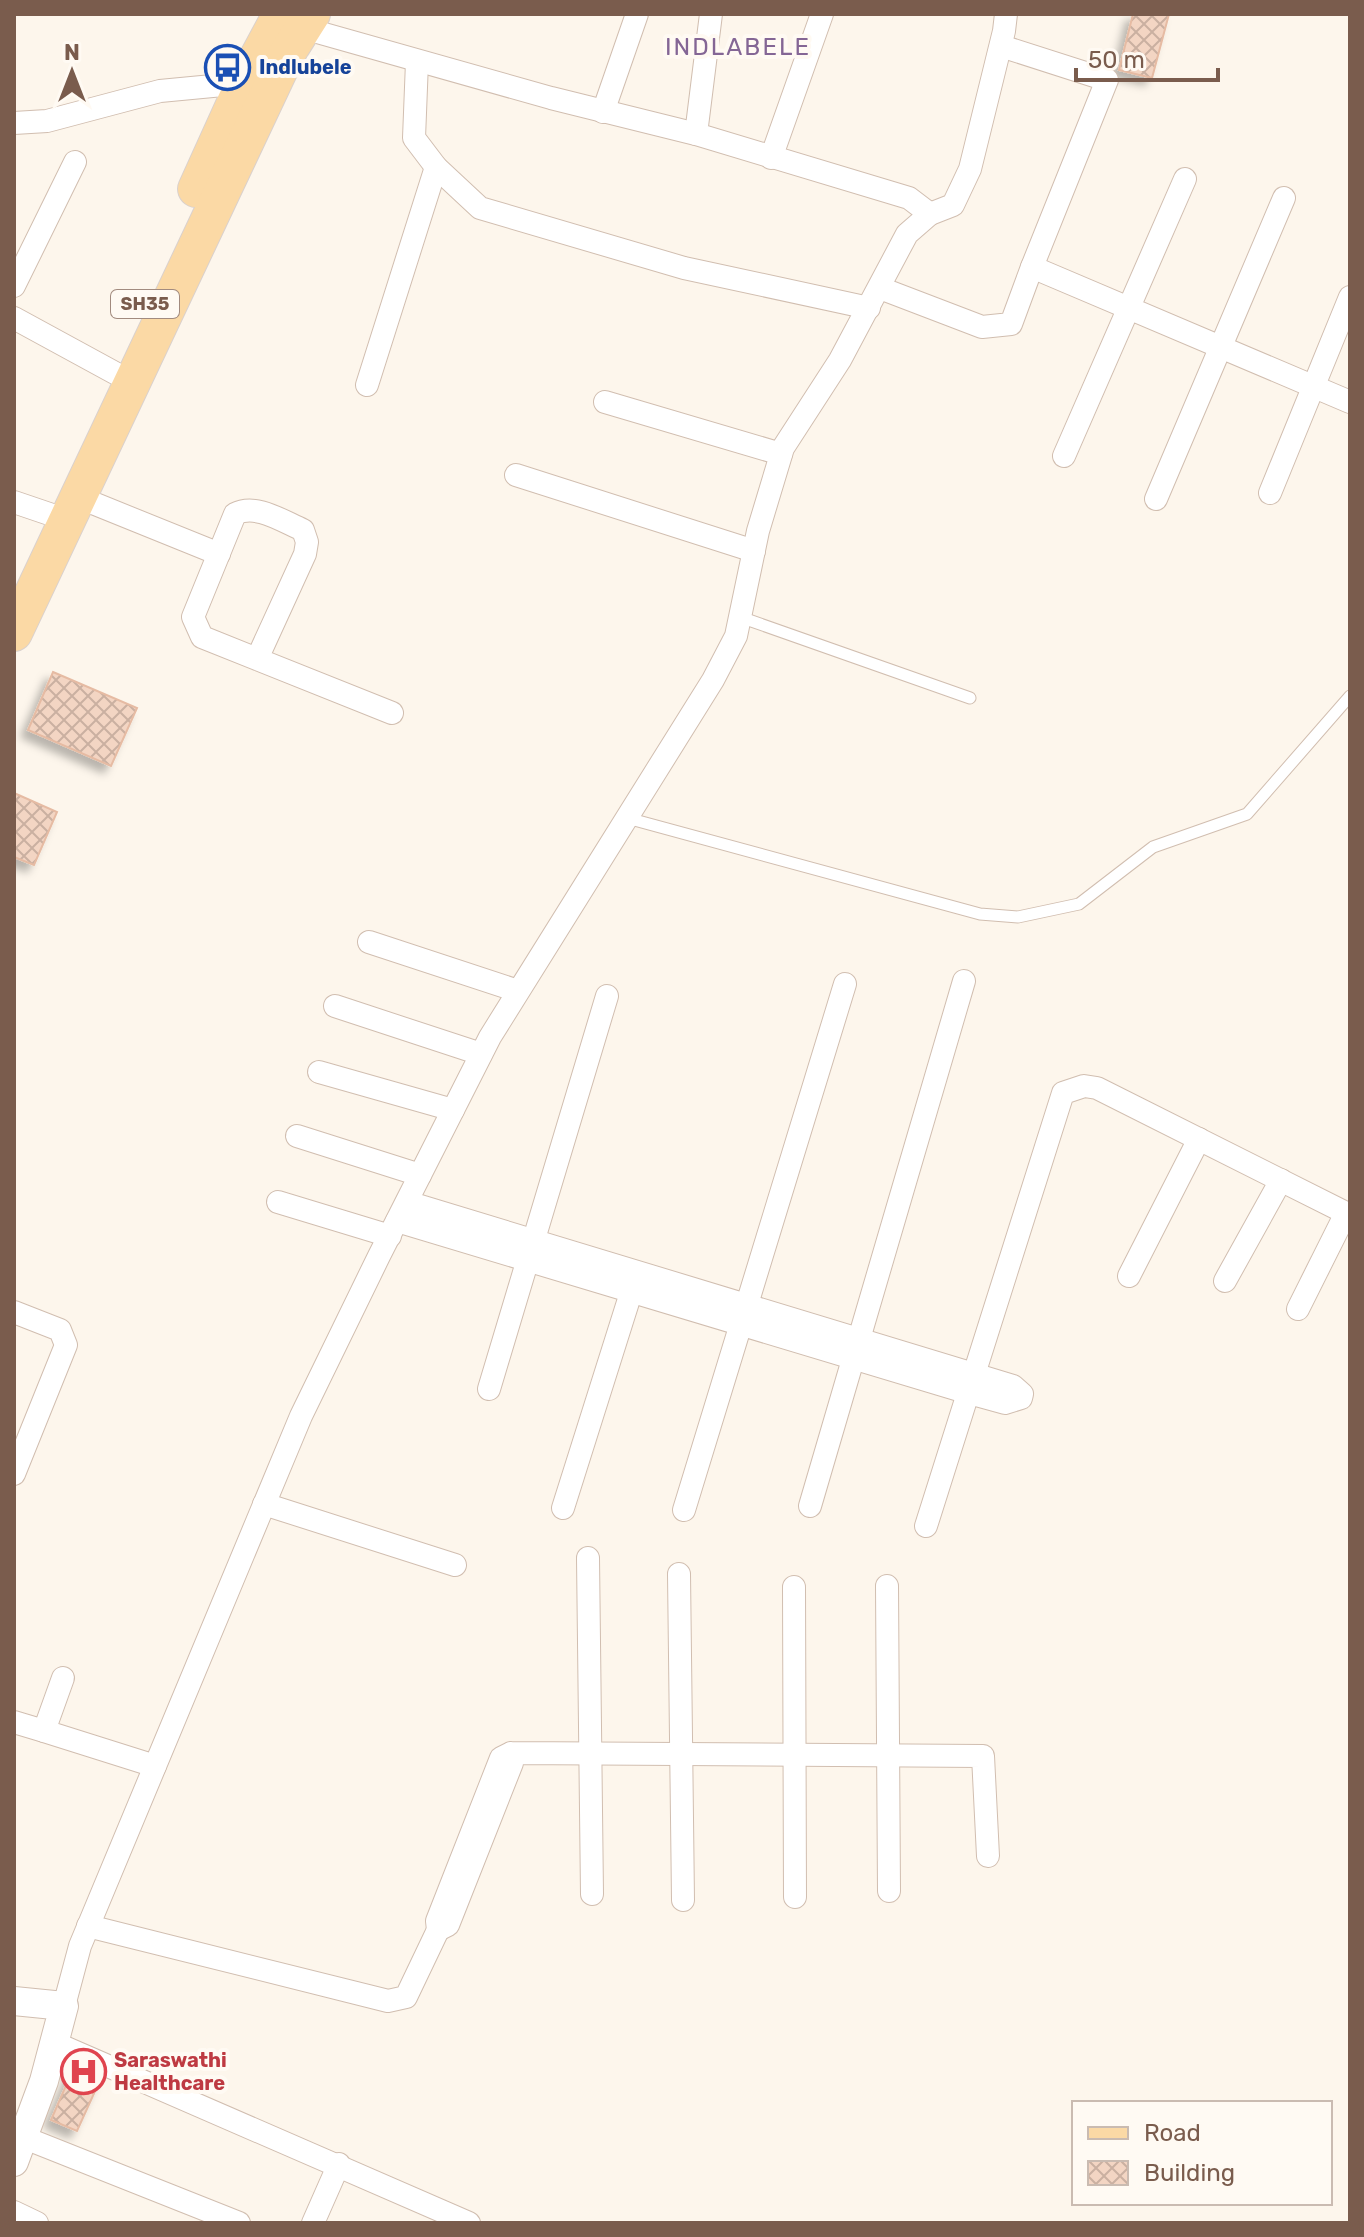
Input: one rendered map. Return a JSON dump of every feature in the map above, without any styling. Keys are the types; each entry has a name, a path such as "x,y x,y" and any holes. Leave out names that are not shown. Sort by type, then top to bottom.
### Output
{"main road":[{"name":"SH35","path":"14,595 66,511 115,373 244,83 299,19"},
{"path":"14,633 66,511 288,52 299,19"}],"street":[{"path":"603,112 637,14"},
{"path":"696,134 711,14"},
{"path":"771,158 822,14"},
{"path":"239,2223 20,2150 55,2043 88,1926 301,1416 420,1175 481,1054 713,680 736,636 754,551 781,454 869,308 907,234 930,214 953,205 970,169 1006,14"},
{"path":"299,19 417,62 696,134 909,198 930,214"},
{"path":"880,288 982,327 999,328 1011,324 1107,80 1001,46"},
{"path":"417,62 414,138 436,167 480,208 684,268 869,308"},
{"path":"14,123 47,121 160,91 244,83"},
{"path":"14,286 75,162"},
{"path":"367,385 436,167"},
{"path":"1064,456 1185,179"},
{"path":"1156,499 1284,198"},
{"path":"1032,267 1350,402"},
{"path":"1270,493 1350,297"},
{"path":"14,318 115,373"},
{"path":"605,402 781,454"},
{"path":"516,475 754,551"},
{"path":"14,502 66,511 219,554"},
{"path":"257,659 305,554 307,542 303,530 255,510 244,509 235,514 193,617 202,637 257,659 392,713"},
{"path":"369,942 518,991"},
{"path":"810,1506 964,981"},
{"path":"684,1510 741,1313 845,984"},
{"path":"489,1389 607,996"},
{"path":"335,1006 481,1054"},
{"path":"319,1072 453,1110"},
{"path":"926,1526 1063,1093 1084,1086 1097,1088 1348,1214 1298,1309"},
{"path":"297,1136 420,1175"},
{"path":"1129,1276 1199,1139"},
{"path":"1225,1281 1281,1180"},
{"path":"278,1202 398,1219 532,1250 972,1384"},
{"path":"563,1508 635,1281"},
{"path":"14,1312 60,1330 66,1345 14,1474"},
{"path":"264,1504 455,1565"},
{"path":"588,1558 592,1894"},
{"path":"679,1574 683,1900"},
{"path":"887,1586 889,1891"},
{"path":"794,1587 795,1897"},
{"path":"44,1731 63,1678"},
{"path":"14,1722 155,1766"},
{"path":"88,1926 388,2001 406,1997 438,1930 437,1921 501,1758 511,1753 983,1756 988,1856"},
{"path":"14,2001 64,2006"},
{"path":"55,2043 469,2223"},
{"path":"313,2223 339,2164"},
{"path":"14,2212 37,2223"}],"lane":[{"path":"740,617 970,698"},
{"path":"627,818 980,914 1018,917 1079,904 1153,847 1247,814 1350,696"}],"building":[{"path":"1133,14 1169,14 1152,78 1119,70"},
{"path":"53,672 137,708 111,766 28,730"},
{"path":"14,793 57,812 34,865 14,857"},
{"path":"74,2067 101,2078 77,2131 51,2120"}],"place":[{"name":"Indlubele","path":"228,67"},
{"name":"Saraswathi Healthcare","path":"83,2071"}],"district":[{"name":"INDLABELE","path":"738,47"}]}
